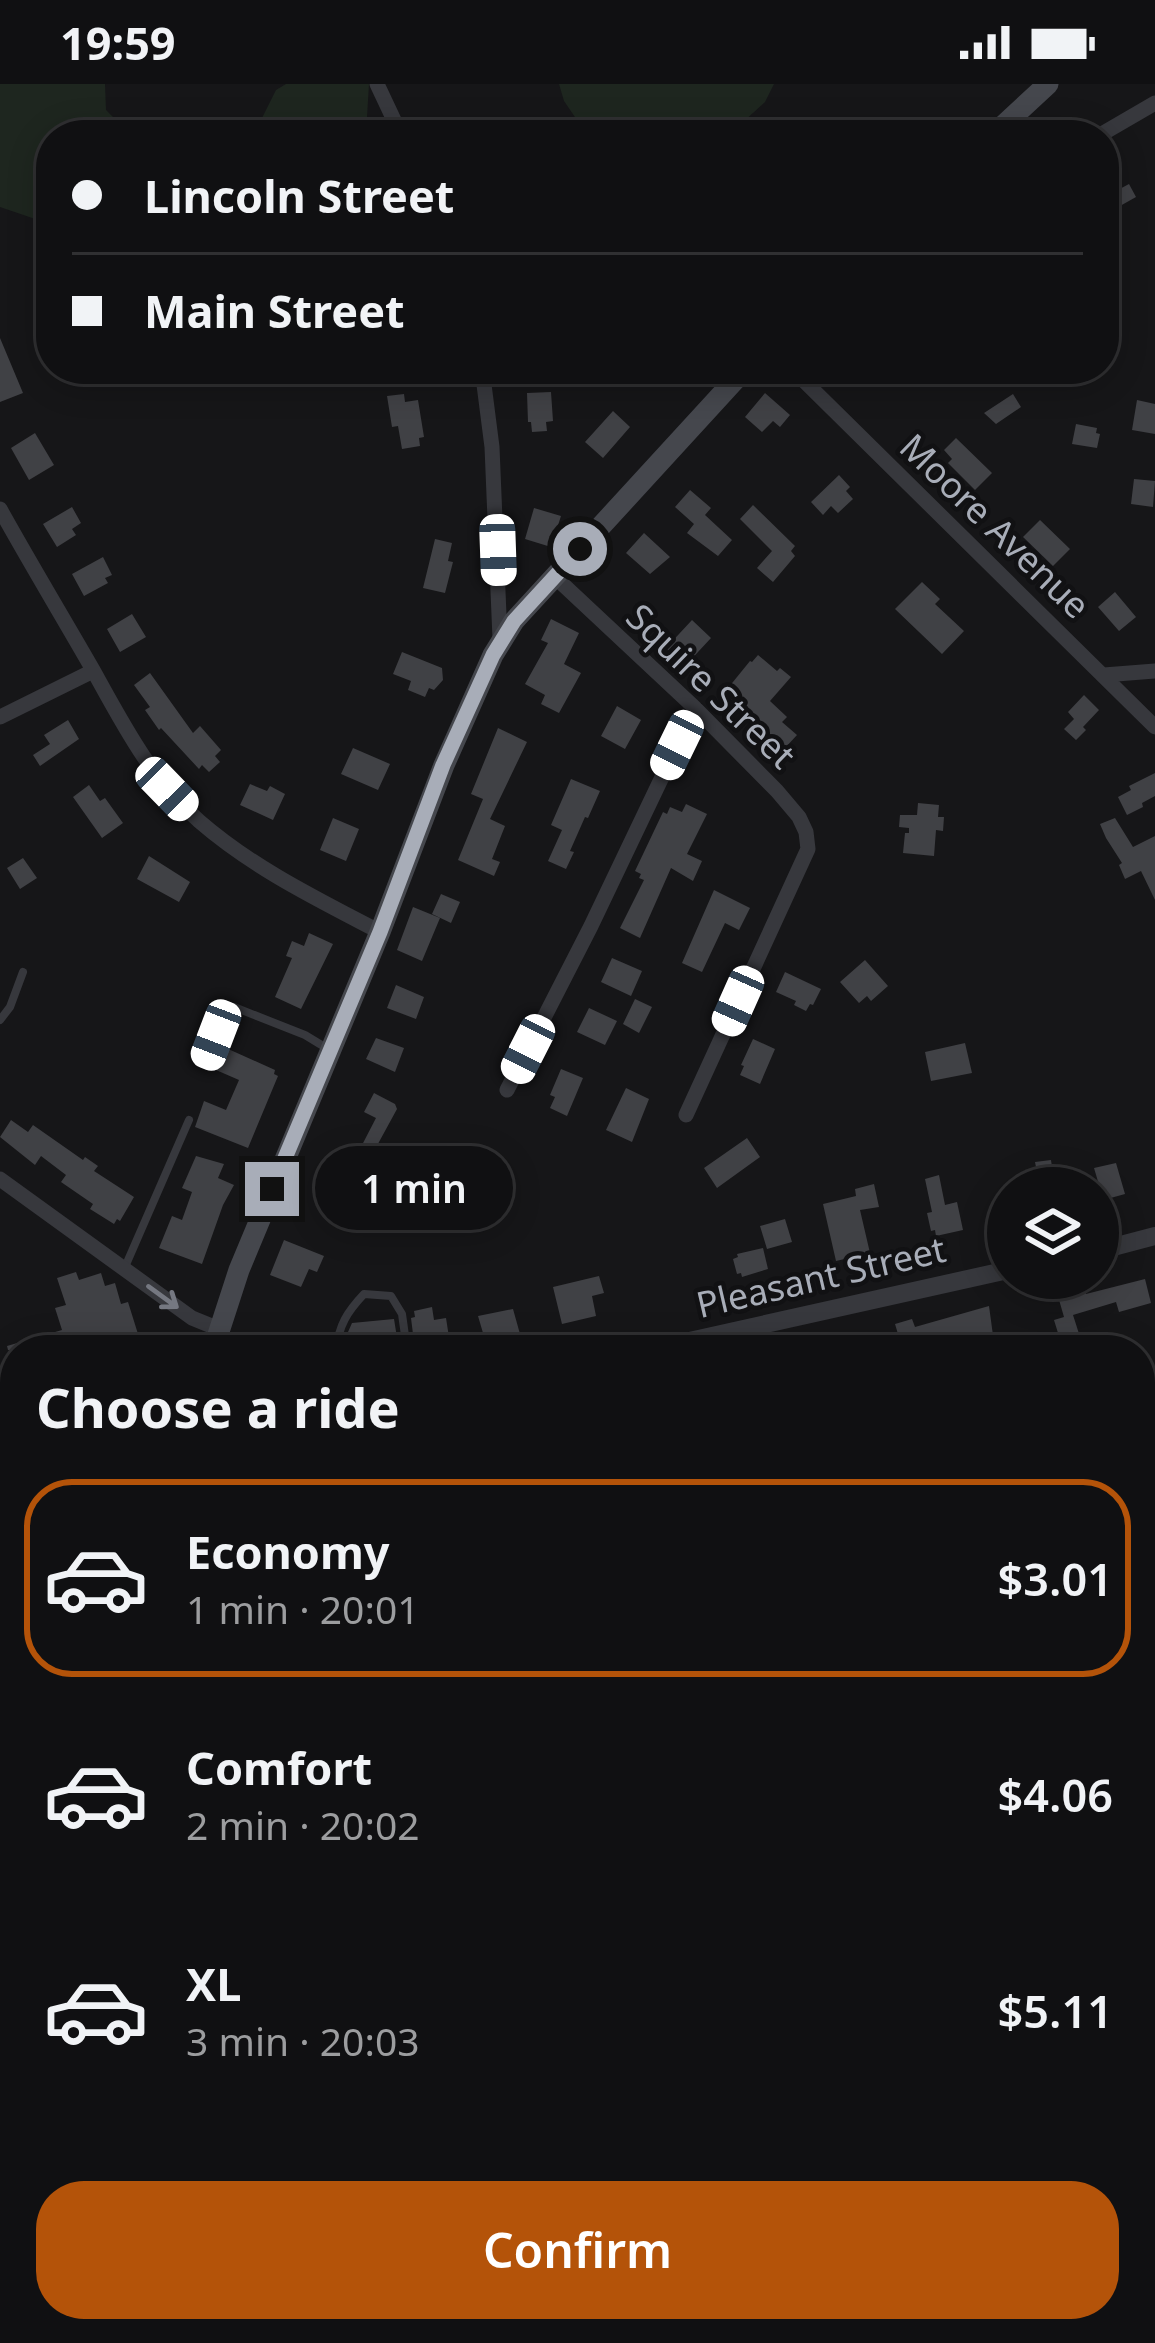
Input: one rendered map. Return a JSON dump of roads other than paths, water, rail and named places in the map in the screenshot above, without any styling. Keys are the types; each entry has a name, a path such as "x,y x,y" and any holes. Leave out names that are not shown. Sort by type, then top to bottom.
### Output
{"main road":[{"path":"1009,120 1048,84"},
{"path":"217,1335 239,1270 380,932 443,765 500,642 731,384"}],"street":[{"path":"376,84 394,120"},
{"path":"1119,124 1155,103"},
{"path":"484,384 492,447 500,642"},
{"name":"Moore Avenue","path":"807,384 1155,727"},
{"path":"0,509 126,734 167,789 232,848 286,884 380,932"},
{"name":"Squire Street","path":"555,577 695,709 799,817 806,832 808,849 686,1115"},
{"path":"0,717 93,671"},
{"path":"1104,675 1155,671"},
{"path":"507,1090 695,709"},
{"path":"0,1179 211,1335"},
{"path":"1119,1245 1155,1236"},
{"name":"Pleasant Street","path":"733,1335 987,1275"}],"lane":[{"path":"0,1021 23,972"},
{"path":"207,1059 225,1011 234,1006 329,1049"},
{"path":"124,1269 189,1120"},
{"path":"338,1335 348,1310 364,1294 391,1296 402,1314 405,1335"}]}
